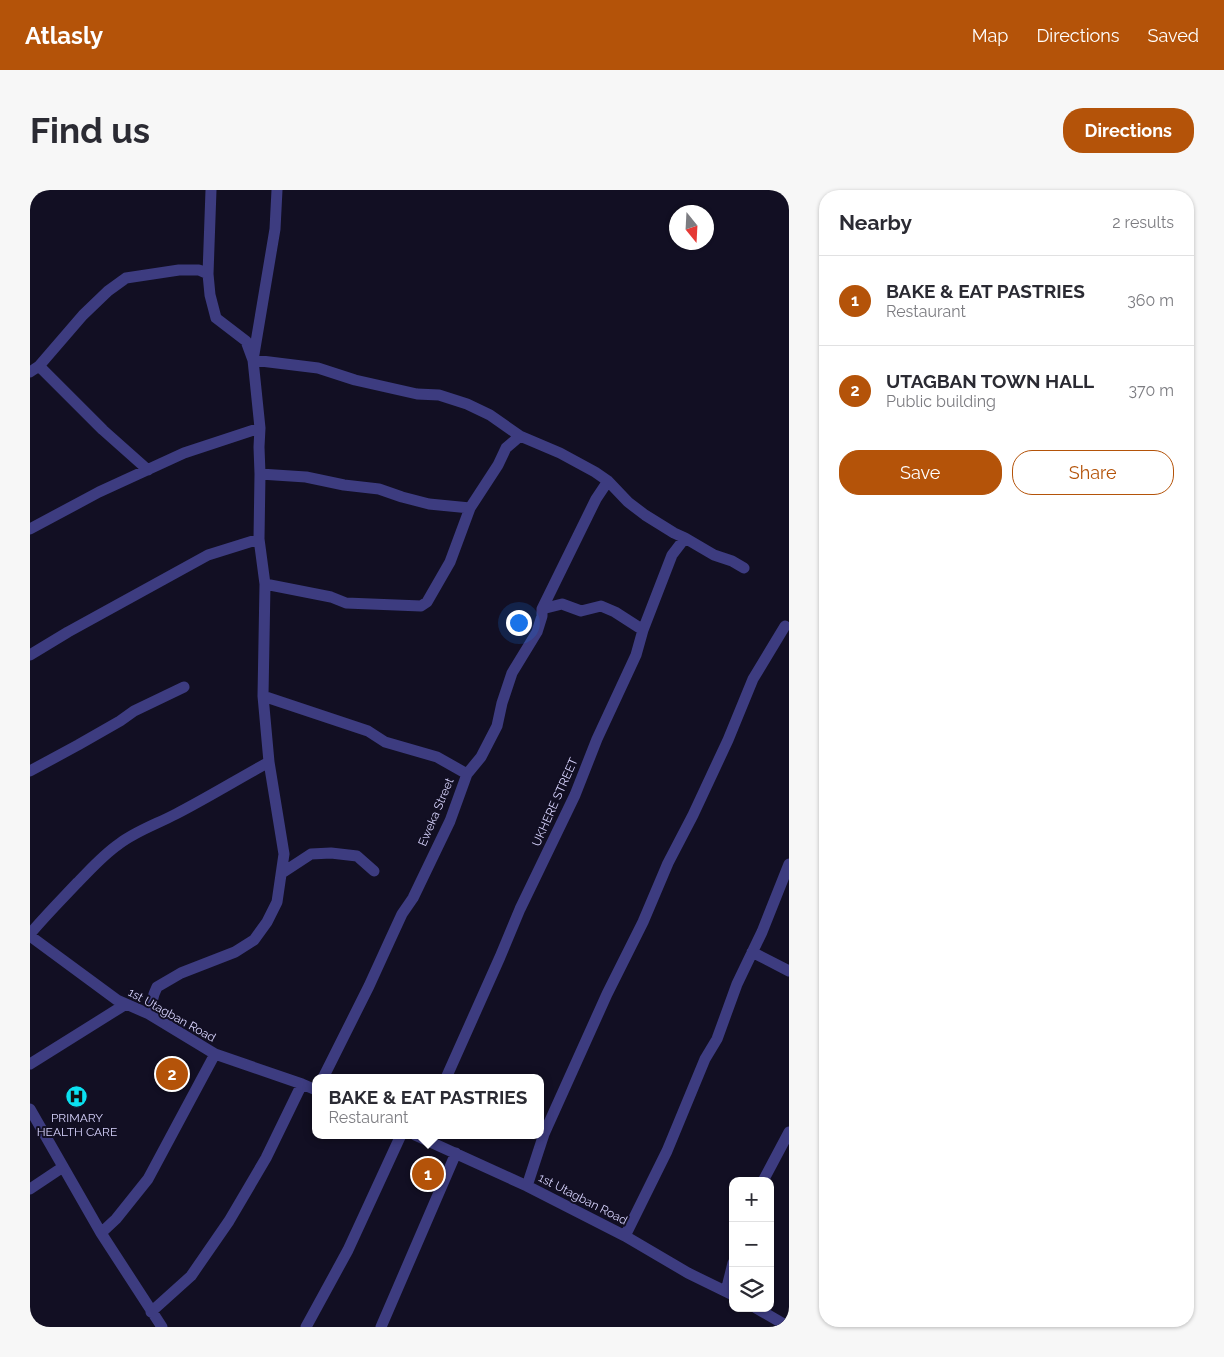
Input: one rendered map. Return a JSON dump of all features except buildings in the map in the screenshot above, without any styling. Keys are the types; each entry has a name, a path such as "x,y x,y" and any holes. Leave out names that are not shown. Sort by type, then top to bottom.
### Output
{"street":[{"path":"149,1014 157,987 181,972 234,952 254,940 267,922 277,902 284,854 269,762 263,696 265,584 259,539 260,428 253,360 246,341 216,318 210,296 208,274 211,190"},
{"path":"253,360 275,228 277,190"},
{"path":"148,470 34,369 83,315 108,291 126,278 179,270 200,270 208,274"},
{"path":"253,360 318,368 355,380 418,394 439,395 467,404 490,415 520,436 560,453 595,472 608,481 628,502 674,533 714,555 732,561 744,568"},
{"path":"30,529 99,492 184,453 260,428"},
{"path":"265,584 332,597 346,603 421,606 427,602 450,562 470,508 498,465 506,448 520,436"},
{"path":"260,474 306,477 344,485 379,489 429,504 470,508"},
{"name":"Eweka Street","path":"325,1074 450,821 467,774 481,757 497,726 512,673 537,632 542,609 596,498 608,481"},
{"name":"UKHERE STREET","path":"448,1074 520,909 575,796 597,738 636,655 643,630 672,555 685,538"},
{"path":"30,655 208,555 259,539"},
{"path":"542,609 562,604 581,611 601,606 615,612 643,630"},
{"path":"544,1134 607,994 643,922 668,863 701,799 753,679 785,626"},
{"path":"30,771 78,746 134,711 184,688"},
{"path":"263,696 368,731 385,742 437,757 467,774"},
{"path":"30,935 42,919 119,843 189,807 269,762"},
{"path":"282,873 311,854 331,853 357,856 374,871"},
{"path":"625,1236 666,1151 704,1059 717,1039 737,984 762,932 789,864"},
{"name":"1st Utagban Road","path":"30,935 117,1000 149,1014 215,1054 312,1088"},
{"path":"752,952 789,971"},
{"path":"30,1064 126,1004"},
{"path":"101,1233 116,1219 148,1179 215,1054"},
{"path":"151,1312 191,1276 229,1221 266,1158 302,1084"},
{"path":"30,1109 101,1233 162,1327"},
{"path":"764,1177 789,1132"},
{"path":"306,1327 348,1250 399,1139"},
{"name":"1st Utagban Road","path":"425,1139 527,1186 625,1236 688,1273 729,1293"},
{"path":"527,1186 542,1139"},
{"path":"381,1327 456,1153"},
{"path":"30,1189 63,1168"},
{"path":"763,1312 789,1327"}],"place":[{"name":"UTAGBAN TOWN HALL","path":"172,1074"},
{"name":"PRIMARY HEALTH CARE","path":"77,1097"},
{"name":"BAKE & EAT PASTRIES","path":"428,1174"}]}
